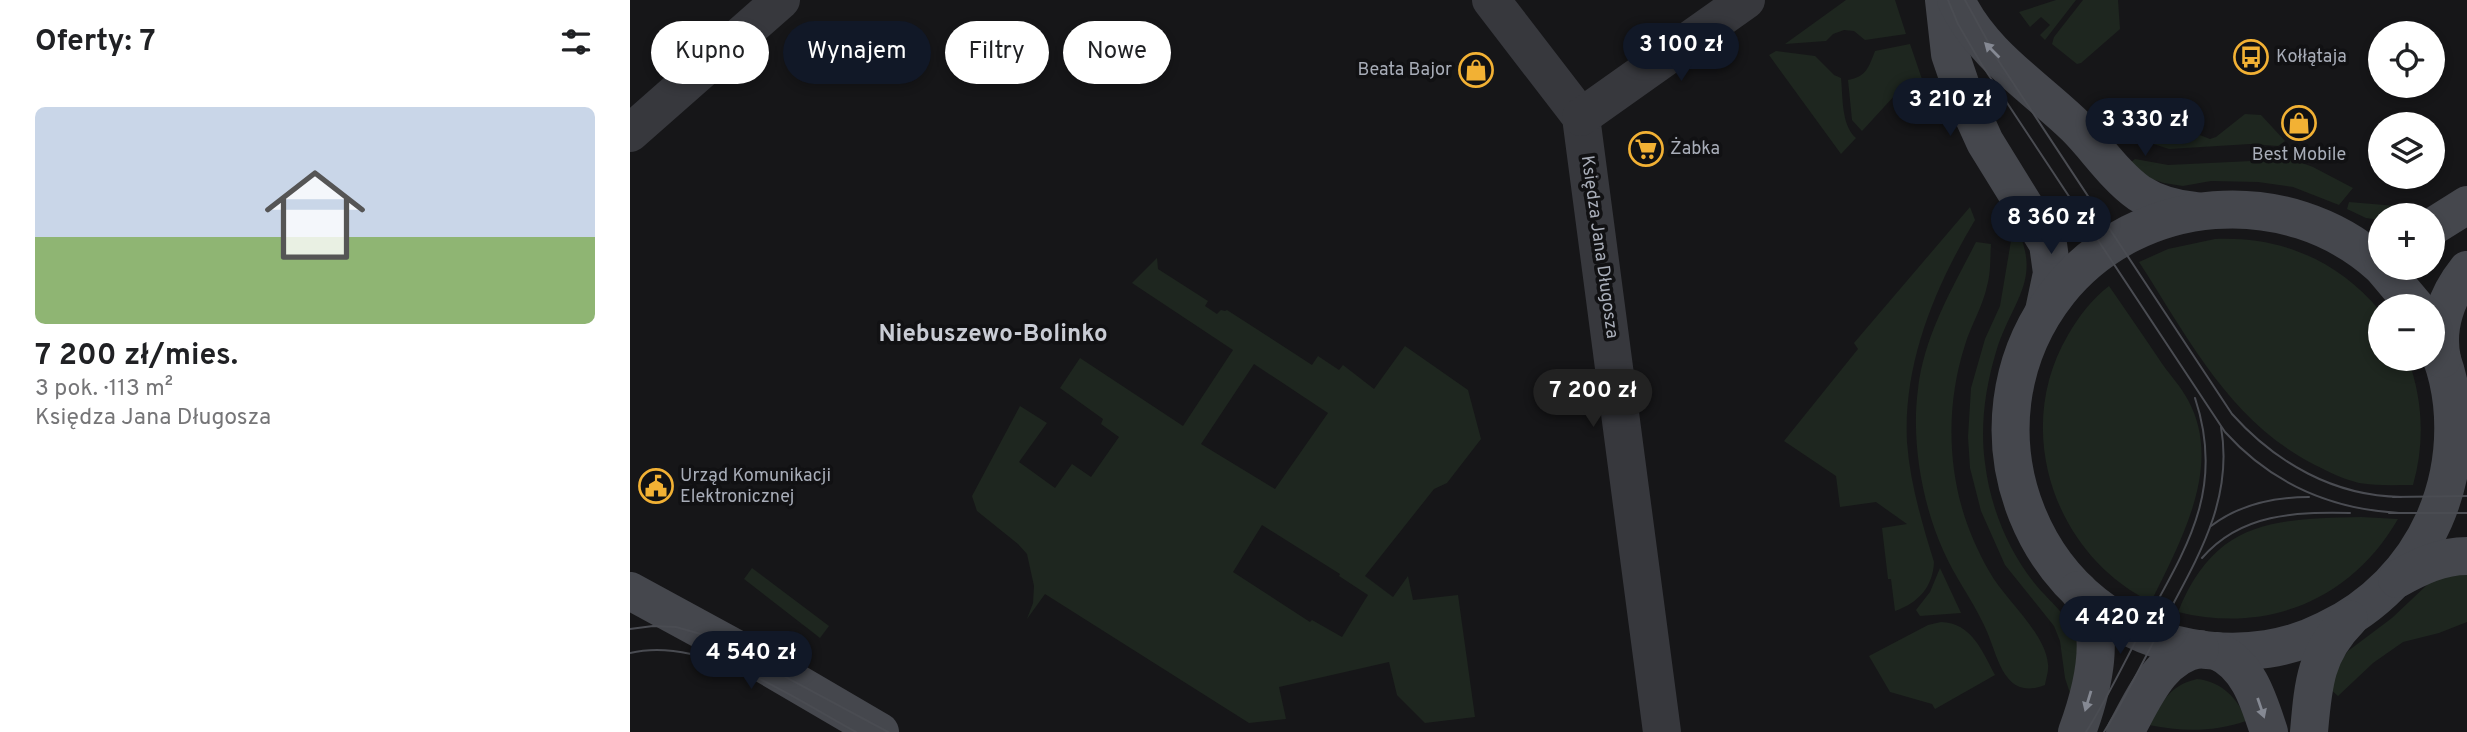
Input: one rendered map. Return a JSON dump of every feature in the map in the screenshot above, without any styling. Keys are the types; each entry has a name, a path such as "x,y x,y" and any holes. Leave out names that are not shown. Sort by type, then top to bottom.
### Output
{"street":[{"path":"630,133 780,0"},
{"path":"1491,0 1581,117 1746,0"},
{"path":"1944,0 1949,48 1957,81 1985,142 2042,233 2050,251 2050,289 2016,381 2011,415 2011,450 2017,485 2028,517 2054,563 2089,606 2094,628 2093,682 2077,732"},
{"path":"1956,0 1966,20 1986,44 2071,122 2133,188 2150,199 2169,207 2194,211 2246,209 2281,214 2315,224 2363,244"},
{"name":"Księdza Jana Długosza","path":"1581,117 1662,732"},
{"path":"2445,219 2467,205"},
{"path":"2041,316 2073,275 2104,249 2145,226 2194,211"},
{"path":"2390,585 2422,543 2443,496 2453,444 2448,374 2439,338 2442,318 2450,298 2467,270"},
{"path":"2394,280 2406,294"},
{"path":"2309,732 2312,693 2320,661 2334,636 2350,618 2390,585 2426,564 2453,556 2467,556"},
{"path":"2077,589 2103,611 2133,629 2166,642 2208,650 2235,663 2250,682 2269,732"},
{"path":"637,603 880,732"},
{"path":"2125,732 2169,662 2186,651 2252,651 2286,645 2319,634 2350,618"}],"shaded area":[{"path":"1846,0 1895,0 1906,34 1865,40 1854,31 1844,30 1833,34 1826,41 1785,44"},
{"path":"2056,0 2076,0 2045,40 2040,35 2050,25 2041,17 2030,27 2019,12"},
{"path":"2083,0 2118,0 2120,29 2077,64 2052,44 2054,37"},
{"path":"1910,44 1924,85 1895,95 1862,131 1852,120 1848,80 1866,70 1875,51"},
{"path":"1776,51 1815,56 1834,75 1841,78 1845,118 1856,138 1841,154 1769,55"},
{"path":"2245,114 2261,115 2285,141 2278,146 2250,144 2169,149 2132,137 2144,131 2184,129 2210,139"},
{"path":"2135,159 2168,165 2291,159 2353,188 2339,205 2293,187 2258,182 2211,181 2183,186 2146,177 2130,163"},
{"path":"2349,202 2368,204 2368,218 2366,218 2347,209"},
{"path":"1970,207 1975,220 1947,272 1924,326 1910,383 1907,442 1921,518 1934,562 1933,571 1923,593 1895,611 1882,528 1907,524 1876,502 1840,507 1836,476 1784,441 1858,349 1854,343"},
{"path":"2014,223 2023,243 2026,275 2002,334 1989,380 1983,421 1985,463 1996,512 2009,543 2026,572 2063,615 2075,635 2078,657 2070,693 2060,641 2054,626 2005,565 1981,511 1970,468 1968,437 1971,388 1985,339 2000,306"},
{"path":"2215,239 2239,239 2285,247 2326,265 2364,293 2368,298 2368,371 2412,371 2413,374 2421,437 2413,485 2359,483 2342,477 2285,447 2259,426 2235,402 2194,349 2139,262 2168,249"},
{"path":"1976,242 1991,244 1990,271 1983,301 1965,345 1955,385 1952,426 1954,468 1964,516 1981,556 1996,582 2040,640 2045,652 2048,667 2045,685 2031,688 2019,687 2010,681 2004,672 1979,615 1947,560 1929,512 1917,450 1916,409 1926,350 1940,313"},
{"path":"1157,258 1158,269 1208,301 1205,306 1217,314 1221,310 1227,310 1312,365 1318,356 1339,370 1343,365 1374,389 1405,346 1468,390 1481,439 1447,483 1434,489 1365,576 1393,597 1408,576 1413,600 1458,595 1475,717 1425,723 1397,695 1389,662 1279,687 1286,719 1249,723 1045,594 1027,619 1033,603 1034,586 1027,554 977,511 972,496 1020,406 1047,423 1019,462 1055,488 1072,464 1091,477 1119,437 1101,424 1103,419 1060,388 1080,358 1183,426 1233,350 1132,283","holes":["1254,364 1328,413 1275,489 1201,444","1262,525 1368,595 1342,637 1312,620 1310,622 1233,572"]},
{"path":"2109,286 2188,400 2198,425 2200,477 2194,503 2185,529 2151,602 2117,581 2089,553 2067,521 2052,486 2044,449 2044,410 2052,372 2077,321 2091,302"},
{"path":"2361,517 2398,519 2379,547 2356,571 2331,590 2304,604 2275,614 2211,618 2178,612 2193,582 2210,559 2229,542 2250,531 2300,520"},
{"path":"752,568 829,626 820,638 744,579"},
{"path":"1940,568 1961,613 1920,616 1916,610 1930,592"},
{"path":"2467,571 2467,622 2439,633 2403,642 2373,663 2338,696 2329,688 2333,672 2348,651 2392,618 2428,584"},
{"path":"1941,622 1961,627 1968,633 1975,640 1995,675 1935,709 1932,704 1890,692 1869,656 1928,625"},
{"path":"2197,679 2213,683 2228,692 2239,705 2246,721 2198,730 2149,725 2173,691"}],"tram line":[{"path":"1948,0 1958,24 1982,65 2225,432 2262,466 2304,490 2350,506 2399,513"},
{"path":"1965,0 1998,60 2232,414 2249,432 2287,462 2308,474 2353,490 2401,497"},
{"path":"2086,732 2173,573 2196,519 2206,462 2203,431 2195,398"},
{"path":"2104,732 2188,576 2209,529 2222,480 2224,454 2221,427"},
{"path":"2393,497 2467,496"},
{"path":"2211,526 2233,512 2257,503 2309,497"},
{"path":"2202,558 2217,543 2234,532 2270,518 2310,513 2350,513"},
{"path":"2389,513 2467,513"},
{"path":"630,629 676,627 711,637 888,732"},
{"path":"630,653 658,650 687,653 717,661 776,687 856,732"}],"place":[{"name":"Kołłątaja","path":"2251,57"},
{"name":"Beata Bajor","path":"1476,70"},
{"name":"Best Mobile","path":"2299,123"},
{"name":"Żabka","path":"1646,149"},
{"name":"Urząd Komunikacji Elektronicznej","path":"656,486"}],"district":[{"name":"Niebuszewo-Bolinko","path":"993,335"}]}
